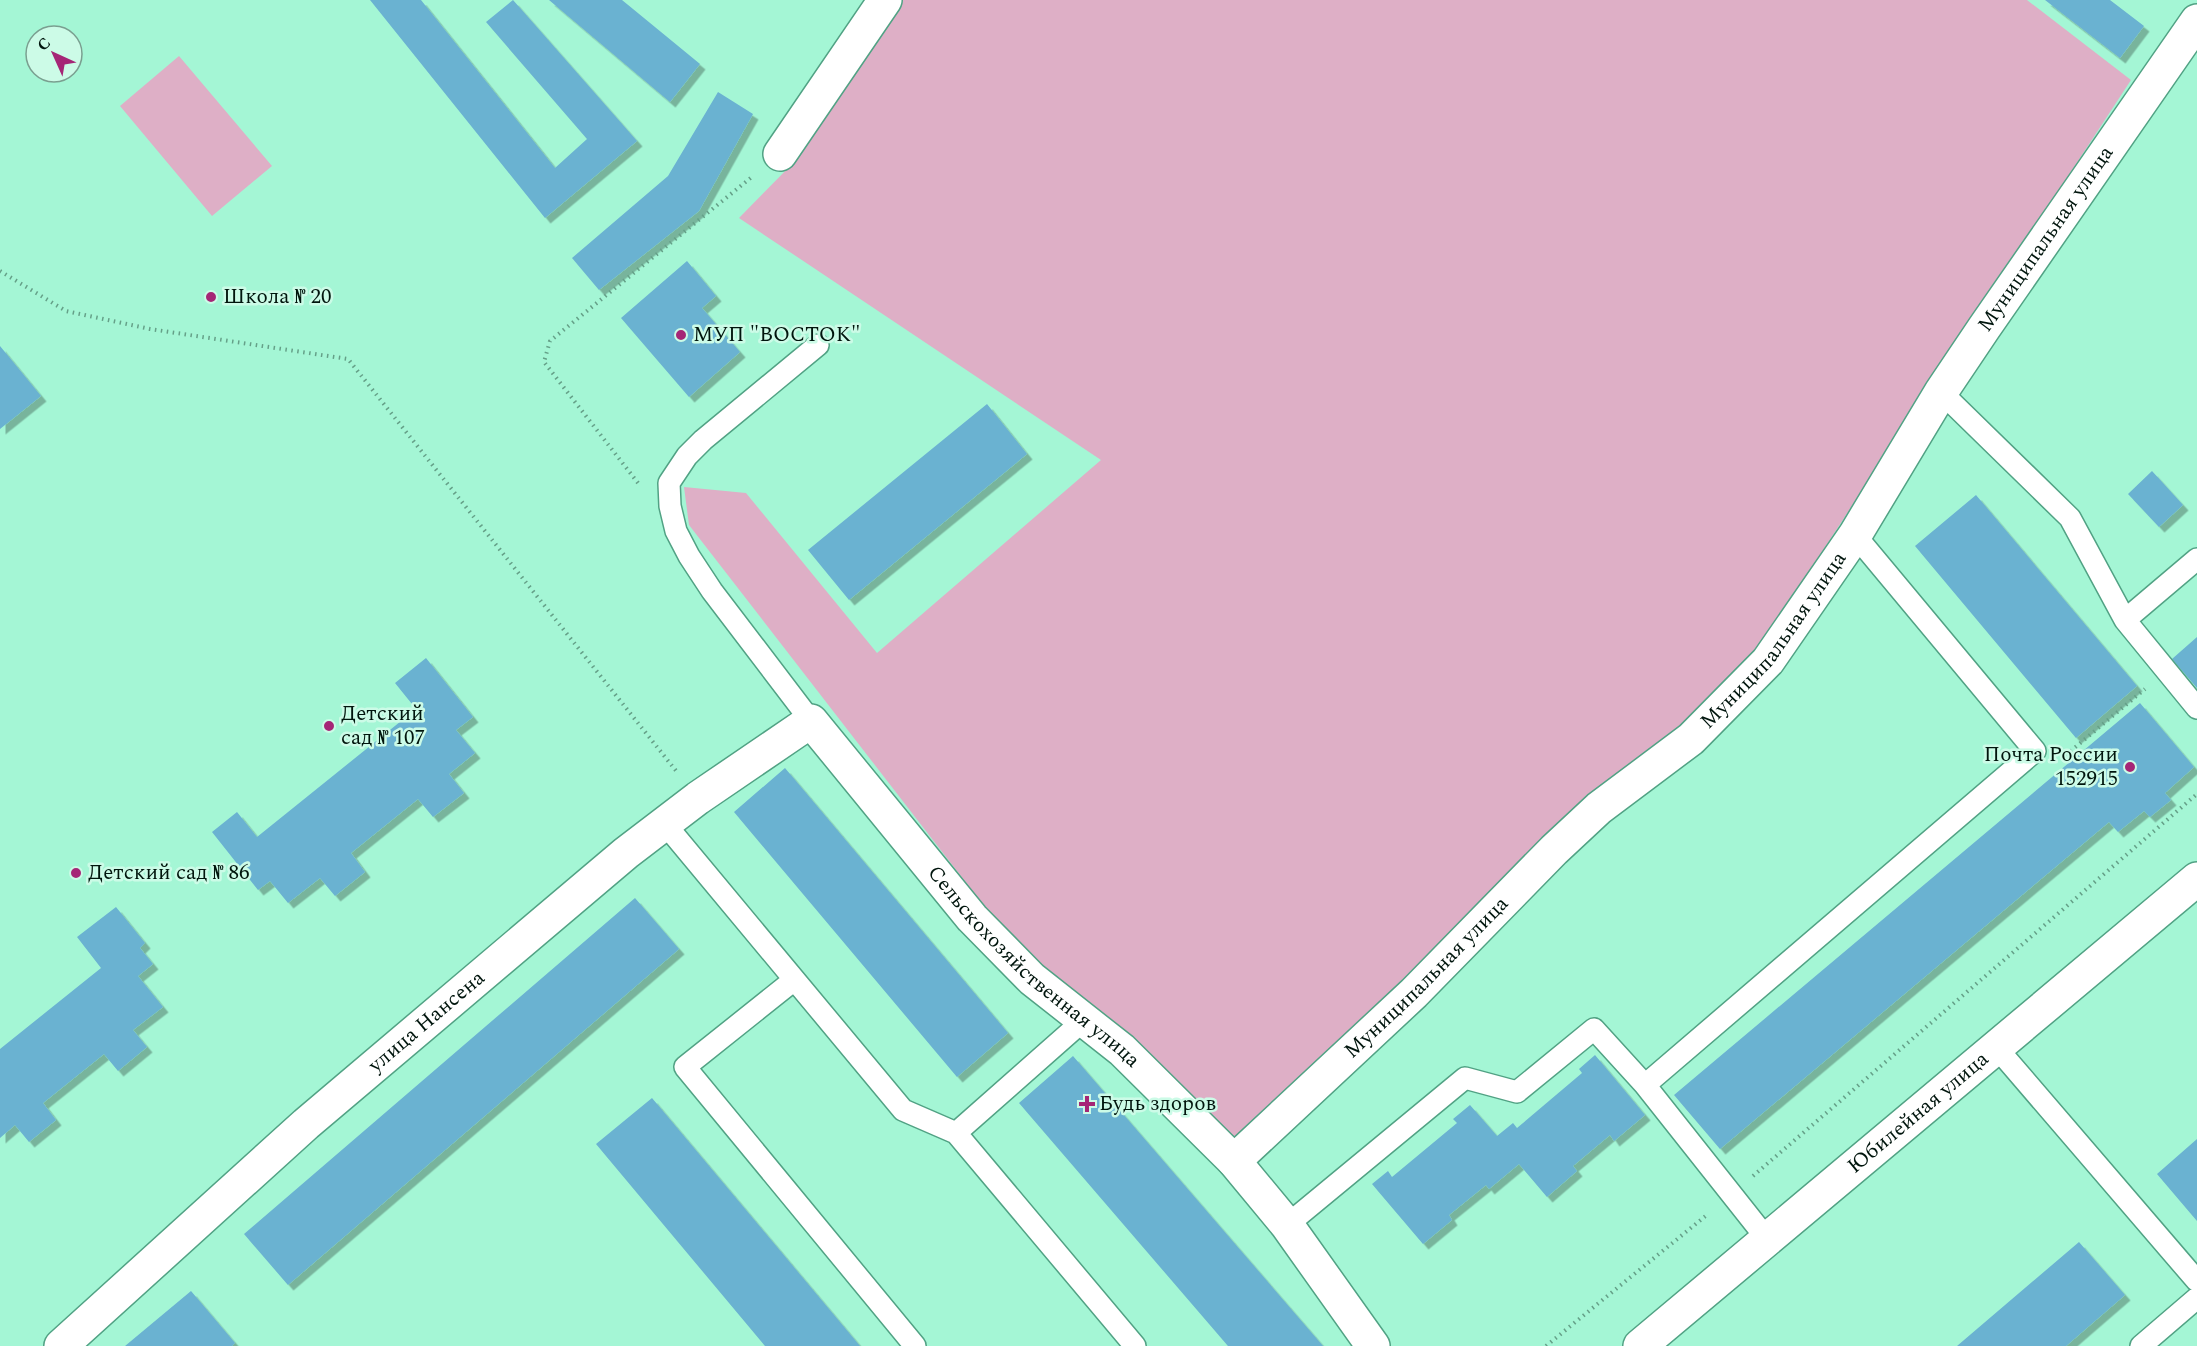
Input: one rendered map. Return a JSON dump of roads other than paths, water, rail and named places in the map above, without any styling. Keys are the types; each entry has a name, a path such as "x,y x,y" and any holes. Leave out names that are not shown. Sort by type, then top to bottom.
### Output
{"street":[{"path":"780,154 885,0"},
{"name":"Муниципальная улица","path":"1234,1161 1414,993 1554,850 1599,808 1691,739 1768,662 1855,535 1941,392 2197,21"},
{"name":"улица Нансена","path":"61,1346 364,1073 626,853 698,798 811,722"},
{"name":"Сельскохозяйственная улица","path":"811,722 972,918 1032,978 1122,1050 1234,1161 1287,1225 1373,1346"},
{"name":"Юбилейная улица","path":"1646,1344 1767,1239 2197,879"}],"lane":[{"path":"811,722 712,591 689,556 676,531 670,506 669,483 687,456 703,440 818,345"},
{"path":"1941,392 2070,518 2125,620 2197,708"},
{"path":"1645,1085 2035,751 1855,535"},
{"path":"2125,620 2197,560"},
{"path":"665,824 903,1110 956,1133 1135,1346"},
{"path":"794,980 685,1067 915,1346"},
{"path":"956,1133 1084,1020"},
{"path":"1287,1225 1465,1078 1517,1092 1594,1029 1645,1085 1767,1239"},
{"path":"1996,1047 2197,1281"},
{"path":"2141,1346 2197,1298"}],"place":[{"name":"Школа № 20","path":"211,297"},
{"name":"МУП \"ВОСТОК\"","path":"681,335"},
{"name":"Детский сад № 107","path":"329,726"},
{"name":"Почта России 152915","path":"2130,767"},
{"name":"Детский сад № 86","path":"76,873"},
{"name":"Будь здоров","path":"1087,1104"}]}
